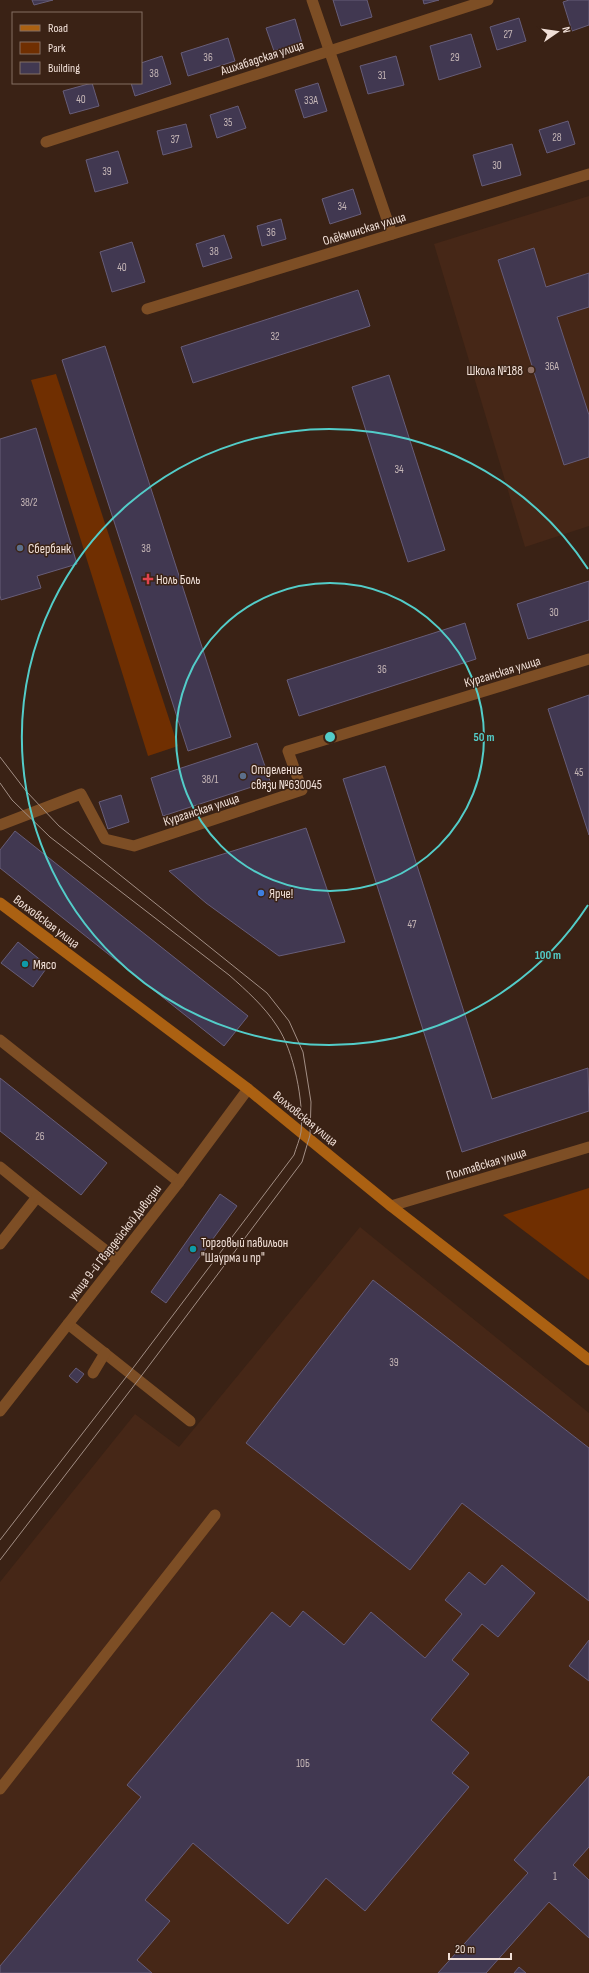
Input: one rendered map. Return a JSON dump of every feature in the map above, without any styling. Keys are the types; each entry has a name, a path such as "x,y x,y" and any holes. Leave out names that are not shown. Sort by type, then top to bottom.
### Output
{"main road":[{"name":"Волховская улица","path":"0,903 248,1089 391,1206 589,1360"}],"street":[{"path":"312,0 328,51 392,234"},
{"name":"Ашхабадская улица","path":"46,142 488,0"},
{"name":"Олёкминская улица","path":"146,308 589,174"},
{"name":"Курганская улица","path":"0,825 81,794 105,839 134,846 302,790 288,751 589,659"},
{"path":"0,1040 179,1182"},
{"name":"улица 9-й Гвардейской Дивизии","path":"0,1411 179,1182 248,1089"},
{"name":"Полтавская улица","path":"391,1206 589,1147"},
{"path":"0,1167 118,1260"},
{"path":"0,1244 37,1197"},
{"path":"68,1324 190,1421"},
{"path":"93,1373 105,1353"},
{"path":"0,1789 215,1515"}],"shaded area":[{"name":"Школа №188","path":"589,196 589,526 525,547 434,244"},
{"path":"360,1227 589,1413 589,1973 0,1973 0,1582 135,1414 179,1447"}],"green space":[{"path":"56,374 178,746 148,756 31,380"},
{"path":"589,1188 589,1280 503,1215"}],"building":[{"path":"32,0 53,0 34,5"},
{"path":"333,0 367,0 372,17 341,26"},
{"path":"423,0 439,0 424,4"},
{"path":"569,0 589,0 589,25 572,31 563,2"},
{"path":"519,18 526,41 497,50 490,27"},
{"path":"295,19 302,43 274,51 266,28"},
{"path":"471,34 481,67 439,80 430,46"},
{"path":"228,38 235,61 188,76 181,53"},
{"path":"162,56 171,84 135,96 131,84 142,84 142,63"},
{"path":"396,56 404,85 368,94 360,66"},
{"path":"318,83 327,111 304,118 295,90"},
{"path":"92,84 99,106 70,114 63,91"},
{"path":"238,106 246,128 217,138 210,115"},
{"path":"568,121 575,144 547,153 539,130"},
{"path":"186,124 192,147 163,155 157,131"},
{"path":"512,144 521,175 482,186 473,155"},
{"path":"118,151 128,183 95,192 86,160"},
{"path":"353,189 361,214 330,224 322,199"},
{"path":"281,219 286,239 262,246 257,226"},
{"path":"224,235 232,258 203,267 196,244"},
{"path":"132,242 145,282 112,292 100,252"},
{"path":"534,248 546,287 589,273 589,307 557,317 589,415 589,457 564,465 498,260"},
{"path":"358,290 370,326 193,383 181,347"},
{"path":"105,346 231,737 188,751 62,360"},
{"path":"389,375 445,550 408,562 352,387"},
{"path":"36,428 77,564 37,576 41,588 1,600 0,439"},
{"path":"589,581 589,620 528,639 517,604"},
{"path":"465,623 476,659 299,716 287,680"},
{"path":"589,695 589,835 548,709"},
{"path":"257,743 270,781 163,816 151,778"},
{"path":"385,766 492,1099 588,1068 589,1111 462,1152 343,779"},
{"path":"121,795 129,822 108,829 99,802"},
{"name":"Ярче!","path":"306,828 345,942 279,956 206,903 169,871"},
{"path":"15,831 248,1016 224,1046 0,868 0,850"},
{"name":"Мясо","path":"18,942 48,966 33,987 1,963"},
{"path":"0,1078 107,1163 81,1195 0,1131"},
{"name":"Торговый павильон \"Шаурма и пр\"","path":"220,1194 237,1206 166,1303 151,1292"},
{"path":"373,1280 589,1448 589,1601 462,1503 410,1570 246,1443"},
{"path":"76,1368 84,1374 77,1383 69,1376"},
{"path":"502,1565 535,1593 498,1637 482,1624 452,1660 469,1674 431,1720 469,1753 452,1773 469,1787 365,1911 326,1878 288,1924 193,1843 145,1900 170,1921 137,1960 152,1973 0,1973 0,1966 141,1797 127,1785 272,1612 290,1627 303,1611 344,1645 371,1612 425,1658 462,1614 445,1600 469,1572 485,1585"},
{"path":"589,1640 589,1681 569,1666"},
{"path":"589,1776 589,1847 573,1865 589,1880 589,1938 549,1902 486,1973 438,1973 528,1873 514,1860"},
{"path":"519,1967 526,1973 514,1973"}],"tram line":[{"path":"0,757 26,791 59,826 267,993 289,1021 303,1052 311,1102 310,1135 302,1162 139,1379 0,1560"},
{"path":"0,783 12,800 50,837 229,975 261,1005 277,1026 293,1063 299,1092 302,1120 301,1132 294,1155 130,1372 0,1540"}],"place":[{"name":"Школа №188","path":"531,370"},
{"name":"Сбербанк","path":"20,548"},
{"name":"Ноль Боль","path":"148,579"},
{"name":"Отделение связи №630045","path":"243,776"},
{"name":"Ярче!","path":"261,893"},
{"name":"Мясо","path":"25,964"},
{"name":"Торговый павильон \"Шаурма и пр\"","path":"193,1249"}]}
